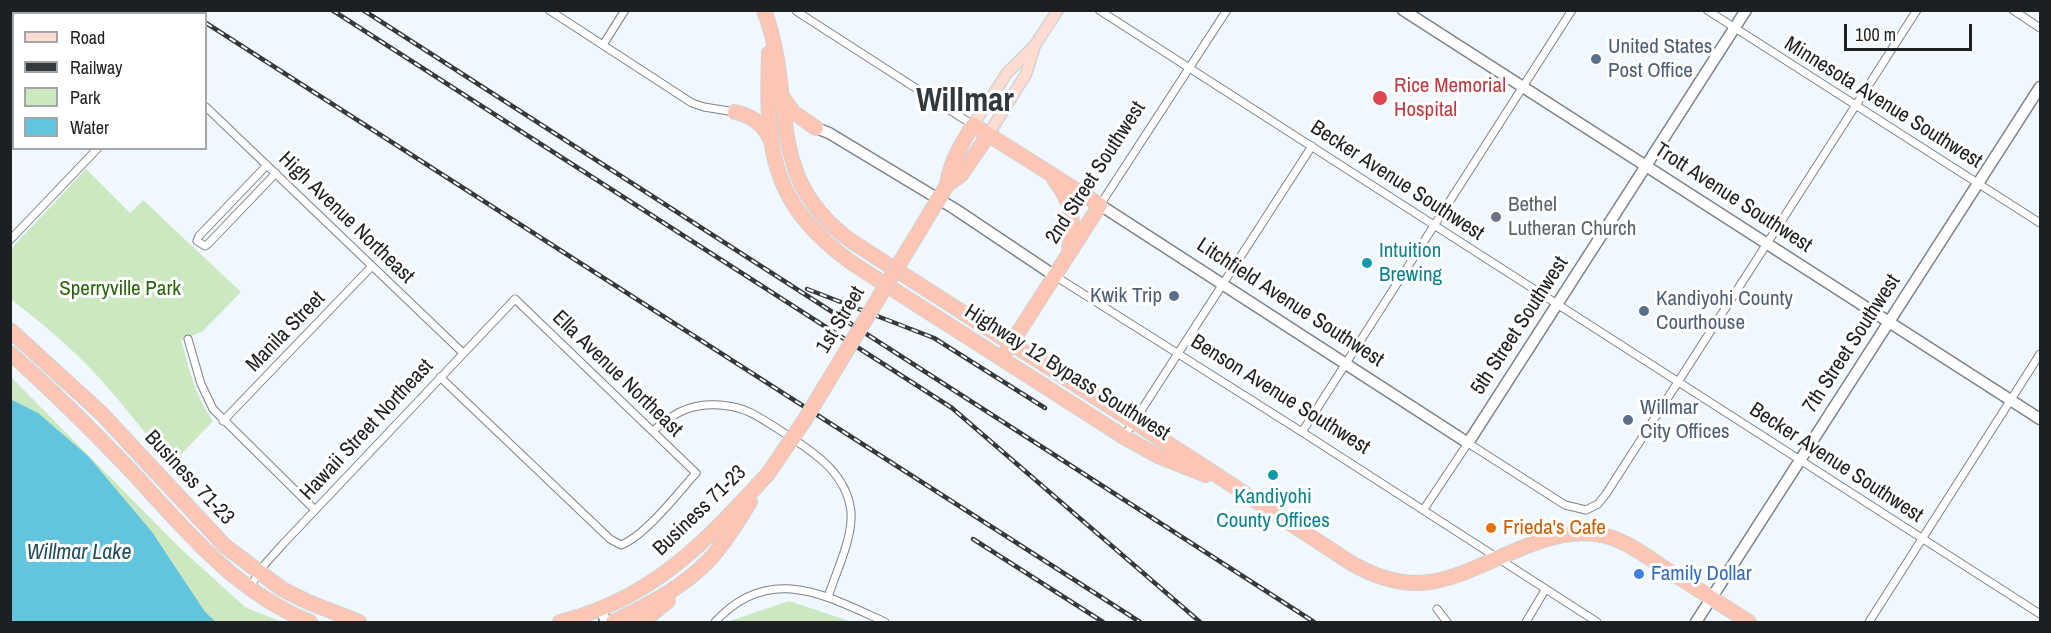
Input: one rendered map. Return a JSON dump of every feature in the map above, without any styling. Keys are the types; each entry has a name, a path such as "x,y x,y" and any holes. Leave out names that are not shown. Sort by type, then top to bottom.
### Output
{"highway":[{"path":"764,10 769,30 768,96 771,142"},
{"name":"Highway 12 Bypass Southwest","path":"769,30 777,57 788,150 800,184 814,206 841,234 1351,563 1384,580 1430,583 1455,576 1545,540 1570,534 1597,534 1634,548 1712,598"},
{"path":"782,95 793,112 816,128"},
{"path":"735,112 746,115 760,124 771,142"},
{"name":"Litchfield Avenue Southwest","path":"973,125 1100,205"},
{"name":"1st Street","path":"947,185 953,158 973,125"},
{"path":"788,150 795,132 805,128 816,128"},
{"name":"1st Street","path":"767,475 804,421 947,185 961,175 988,135"},
{"name":"Highway 12 Bypass Southwest","path":"771,142 783,182 792,202 807,224 837,252 1124,437 1158,456 1228,483"},
{"path":"1044,169 1060,187 1070,206 1073,234 1058,270"},
{"name":"2nd Street Southwest","path":"1001,358 1100,205"},
{"name":"Business 71-23","path":"10,330 101,413 212,534 241,560 282,589 359,622"},
{"name":"Business 71-23","path":"10,353 88,426 186,534 221,566 275,605 310,622"},
{"name":"Business 71-23","path":"614,622 675,588 710,560 735,526 767,475"},
{"name":"Business 71-23","path":"560,622 601,609 661,576 692,553 767,475"},
{"path":"642,622 688,583 710,560"},
{"path":"1712,598 1749,622"}],"main road":[{"path":"973,125 1007,74 1035,45 1058,10"},
{"path":"988,135 1026,74 1035,45"}],"street":[{"path":"549,10 692,103 735,112"},
{"path":"603,45 625,10"},
{"name":"Becker Avenue Southwest","path":"1099,10 2040,614"},
{"name":"2nd Street Southwest","path":"1100,205 1227,10"},
{"name":"Trott Avenue Southwest","path":"1403,10 2040,419"},
{"path":"1302,432 1572,10"},
{"name":"Minnesota Avenue Southwest","path":"1707,10 2040,223"},
{"name":"5th Street Southwest","path":"1424,509 1746,10"},
{"path":"1678,382 1917,10"},
{"path":"2013,10 2040,28"},
{"path":"796,11 973,125"},
{"name":"7th Street Southwest","path":"1696,622 2040,87"},
{"name":"High Avenue Northeast","path":"207,108 463,354"},
{"name":"Benson Avenue Southwest","path":"816,128 829,133 1058,270 1178,353 1597,622"},
{"path":"1124,437 1312,146"},
{"path":"10,240 96,150"},
{"path":"267,165 199,236 198,244 205,246 208,244 276,173"},
{"name":"Litchfield Avenue Southwest","path":"1100,205 1565,505 1586,510 1598,504 1678,382"},
{"name":"Manila Street","path":"223,421 372,266"},
{"name":"Hawaii Street Northeast","path":"249,588 274,554 514,299"},
{"name":"Ella Avenue Northeast","path":"440,377 610,538 621,544 630,541 661,512 696,473 514,299"},
{"path":"188,339 206,396 223,421 315,510"},
{"path":"1869,622 2040,354"},
{"path":"653,431 679,411 694,407 726,405 752,413 817,454 841,482 850,513 849,534 828,597"},
{"path":"715,622 727,610 754,594 790,588 828,597 885,622"},
{"path":"1526,622 1545,590"},
{"path":"601,609 606,622"},
{"path":"1437,609 1447,622"}],"green space":[{"name":"Sperryville Park","path":"86,169 130,213 143,200 241,292 202,332 181,340 197,392 213,421 171,465 88,366 60,339 11,299 10,250"},
{"path":"10,376 180,548 245,607 282,622 206,622 11,411"},
{"path":"789,601 852,622 727,622"}],"water":[{"name":"Willmar Lake","path":"10,399 38,413 88,456 152,532 205,612 216,622 11,622"}],"railway":[{"path":"332,10 952,408 1200,622"},
{"path":"363,10 1314,622"},
{"path":"207,24 1140,622"},
{"path":"807,289 934,338 1045,408"},
{"path":"973,539 1103,622"}],"place":[{"name":"United States Post Office","path":"1596,59"},
{"name":"Rice Memorial Hospital","path":"1380,98"},
{"name":"Bethel Lutheran Church","path":"1496,217"},
{"name":"Intuition Brewing","path":"1367,263"},
{"name":"Kwik Trip","path":"1174,296"},
{"name":"Kandiyohi County Courthouse","path":"1644,311"},
{"name":"Willmar City Offices","path":"1628,420"},
{"name":"Kandiyohi County Offices","path":"1273,475"},
{"name":"Frieda's Cafe","path":"1491,528"},
{"name":"Family Dollar","path":"1639,574"}],"district":[{"name":"Willmar","path":"965,102"}]}
